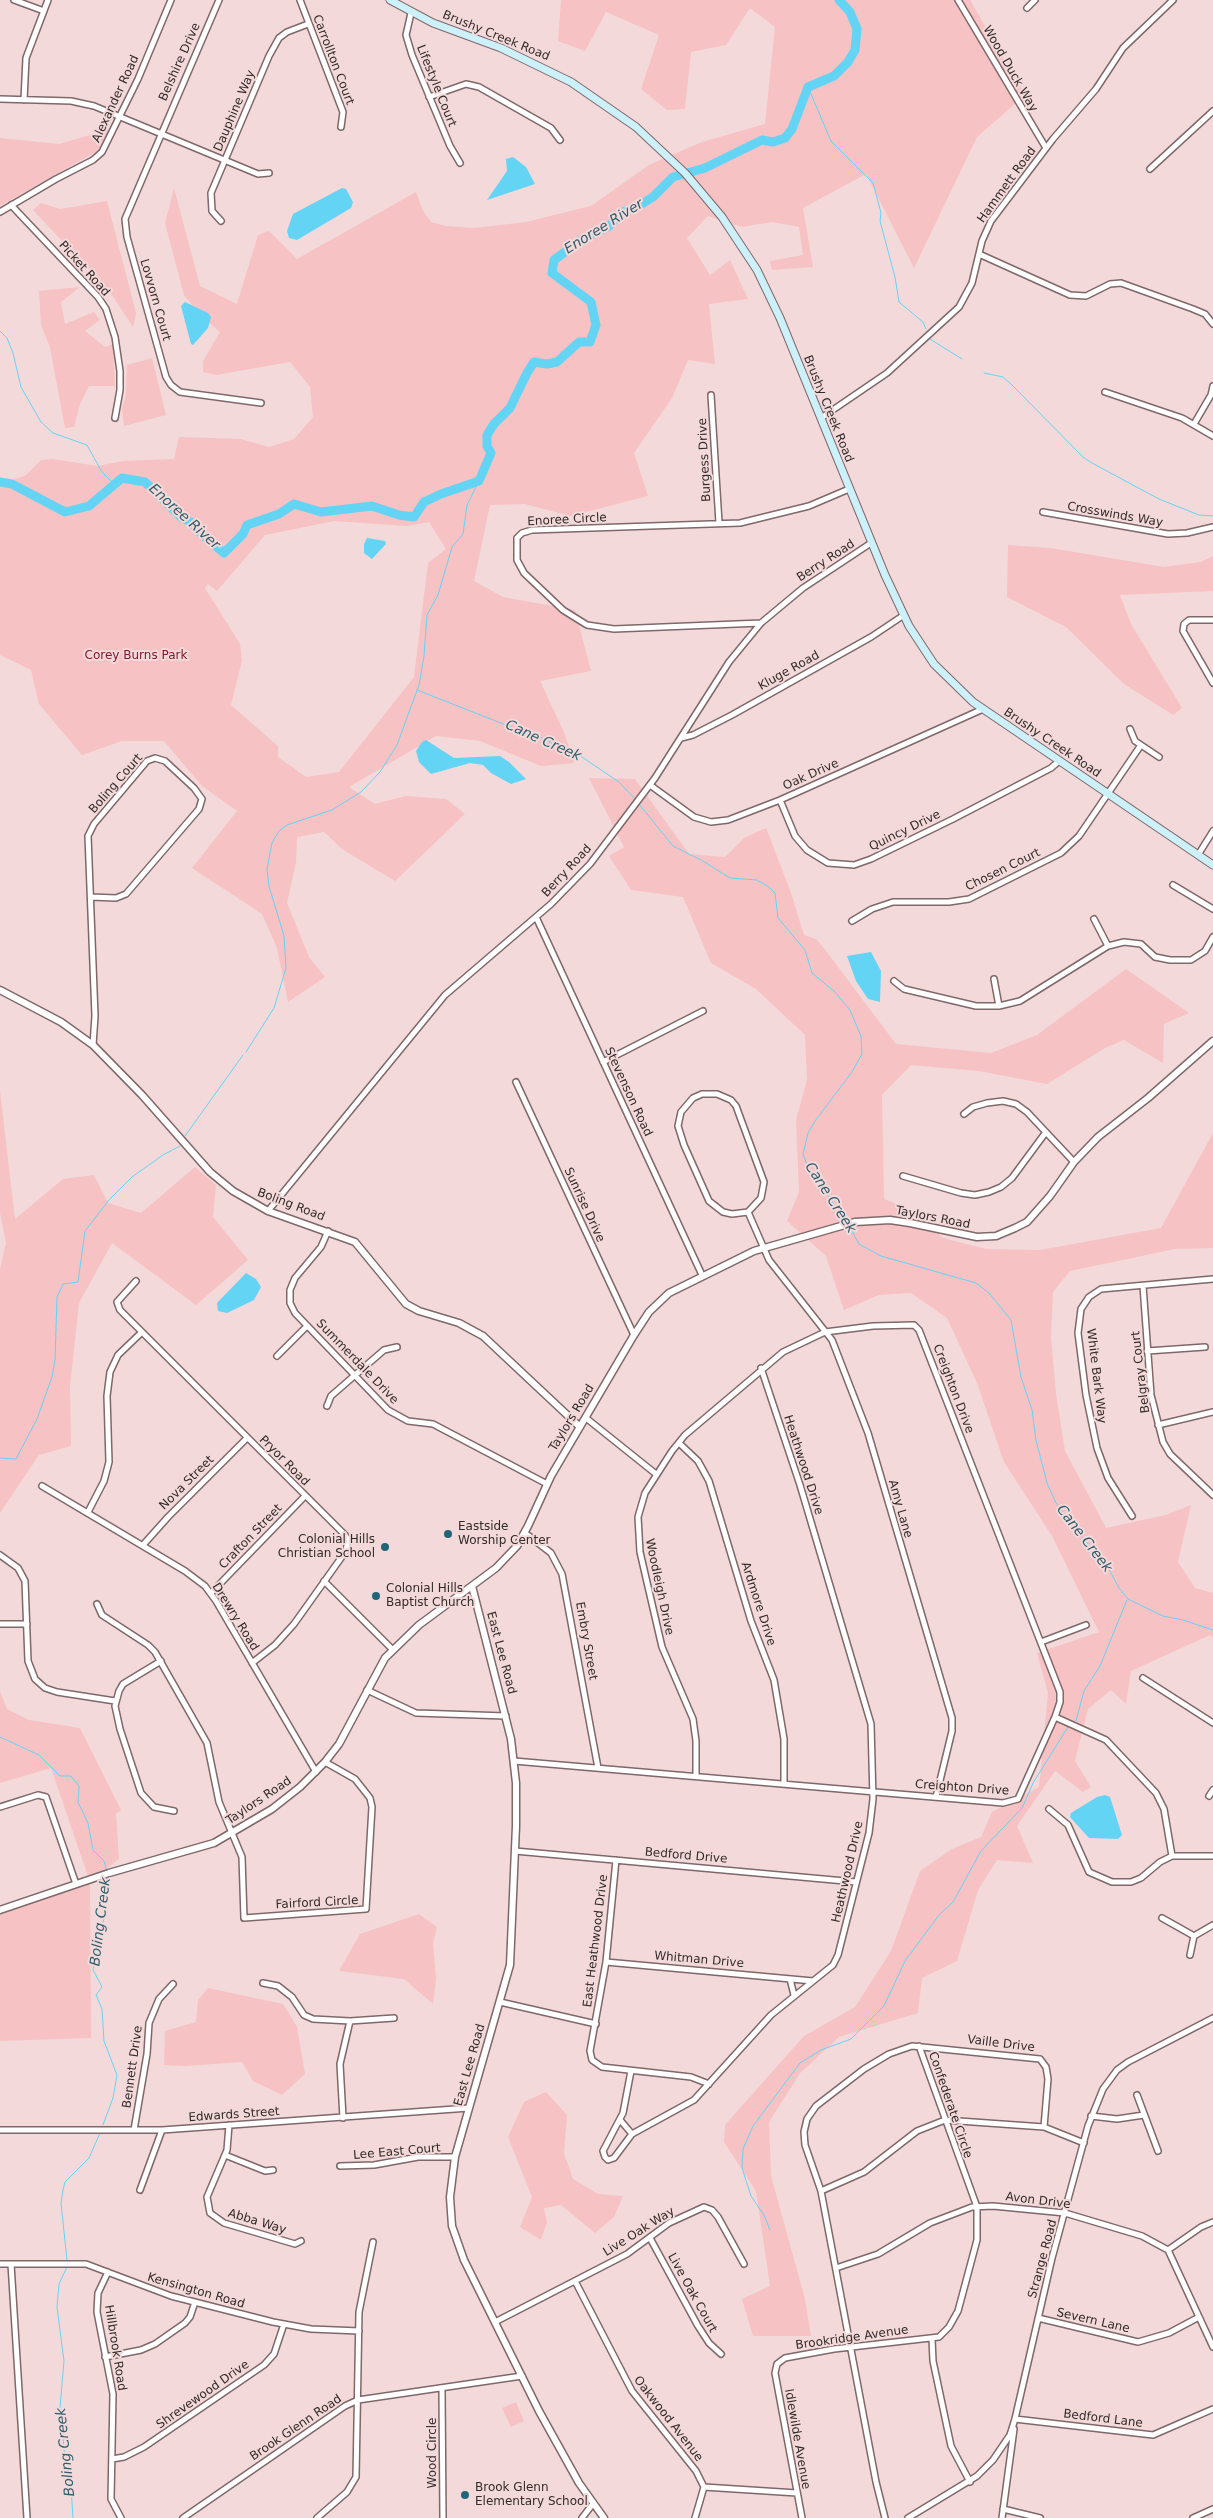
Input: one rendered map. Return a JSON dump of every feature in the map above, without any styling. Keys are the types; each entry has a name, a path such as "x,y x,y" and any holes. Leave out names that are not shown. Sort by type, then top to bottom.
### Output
{"main road":[{"name":"Brushy Creek Road","path":"390,0 411,13 501,48 565,79 625,118 665,154 710,202 757,270 780,318 849,489 904,615 919,642 941,673 983,709 1058,762 1213,865"}],"street":[{"path":"14,0 44,11"},
{"path":"24,100 26,58 48,0"},
{"name":"Alexander Road","path":"0,212 97,157 106,146 171,0"},
{"name":"Belshire Drive","path":"160,133 219,0"},
{"name":"Carrollton Court","path":"300,0 343,112 341,127"},
{"name":"Wood Duck Way","path":"958,0 1046,148"},
{"path":"1028,8 1035,0"},
{"name":"Hammett Road","path":"821,418 887,373 959,307 972,283 982,241 991,220 1046,148 1096,89 1123,48 1173,0"},
{"name":"Lifestyle Court","path":"411,13 406,35 429,97 450,146 460,163"},
{"name":"Dauphine Way","path":"221,221 212,211 211,193 269,56 279,38 287,32 308,24"},
{"path":"429,97 466,84 479,86 551,128 560,140"},
{"path":"0,99 80,102 121,115 258,174 268,172"},
{"path":"1150,169 1213,111"},
{"name":"Lovvorn Court","path":"160,133 125,218 127,237 166,377 180,392 261,404"},
{"name":"Picket Road","path":"12,205 98,297 106,309 115,337 120,371 120,390 115,418"},
{"path":"979,254 1070,295 1086,296 1110,284 1121,283 1205,314 1213,324"},
{"path":"1194,424 1212,395 1213,386"},
{"path":"1105,392 1194,424 1213,436"},
{"name":"Burgess Drive","path":"711,395 719,523"},
{"name":"Enoree Circle","path":"761,623 614,629 592,627 574,619 524,573 517,560 517,538 526,531 740,523 787,513 849,489"},
{"name":"Crosswinds Way","path":"1043,512 1168,534 1187,533 1213,527"},
{"name":"Berry Road","path":"268,1211 437,1003 464,977 536,917 590,864 650,785 729,662 761,623 803,588 872,543"},
{"name":"Kluge Road","path":"681,738 693,735 732,715 871,637 904,615"},
{"path":"1213,620 1185,622 1183,631 1213,683"},
{"name":"Oak Drive","path":"650,785 688,814 711,822 737,818 983,709"},
{"path":"1130,729 1134,739 1159,757"},
{"name":"Chosen Court","path":"852,920 886,904 957,901 982,893 1067,849 1080,836 1141,745"},
{"name":"Boling Court","path":"91,897 116,898 124,895 199,810 202,799 166,761 155,758 147,761 92,827 88,842 95,1016 93,1045"},
{"name":"Quincy Drive","path":"780,800 796,836 807,850 828,863 854,864 871,860 953,819 1051,768 1058,762"},
{"path":"1198,855 1213,831"},
{"path":"1173,885 1213,910"},
{"name":"Stevenson Road","path":"536,917 702,1275"},
{"path":"1094,919 1108,946"},
{"path":"894,981 904,989 976,1006 999,1006 1020,1001 1108,946 1124,942 1141,944 1155,957 1170,960 1191,960 1205,950 1213,937"},
{"path":"994,979 999,1006"},
{"name":"Boling Road","path":"0,990 61,1022 93,1045 142,1095 215,1177 244,1198 268,1211 350,1239 359,1245 397,1294 412,1309 459,1323 482,1336 580,1427"},
{"path":"603,1062 703,1011"},
{"name":"Taylors Road","path":"0,1910 109,1872 201,1848 233,1833 282,1802 316,1772 346,1733 379,1667 393,1650 420,1626 506,1558 524,1533 548,1484 634,1336 649,1312 662,1298 744,1254 844,1224 897,1221 964,1236 996,1236 1027,1222 1050,1196 1074,1162 1098,1137 1148,1098 1213,1041"},
{"name":"Sunrise Drive","path":"516,1082 634,1336"},
{"path":"702,1094 717,1094 731,1100 736,1106 764,1182 761,1198 748,1212 732,1214 715,1207 702,1187 678,1126 681,1112 693,1098 702,1094"},
{"path":"964,1114 973,1107 1003,1101 1016,1104 1027,1112 1074,1162"},
{"path":"903,1176 961,1193 975,1195 989,1192 1001,1187 1012,1178 1046,1132"},
{"name":"Amy Lane","path":"748,1212 769,1260 826,1332 838,1353 868,1433 952,1718 952,1731 936,1797"},
{"name":"Summerdale Drive","path":"328,1231 321,1247 295,1278 290,1290 290,1303 295,1313 354,1376 388,1410 399,1418 433,1424 548,1484"},
{"name":"White Bark Way","path":"1132,1516 1108,1478 1097,1448 1086,1395 1078,1333 1082,1309 1089,1297 1101,1289 1213,1280"},
{"name":"Pryor Road","path":"136,1281 117,1304 142,1332 247,1438 346,1535 348,1540 346,1551 284,1636 252,1663"},
{"name":"Belgray Court","path":"1143,1286 1151,1395 1158,1425 1170,1454 1213,1495"},
{"name":"Creighton Drive","path":"514,1761 1003,1803 1017,1800 1024,1789 1055,1717 1060,1702 1060,1692 918,1328 910,1324 826,1332"},
{"path":"277,1356 307,1326"},
{"path":"88,1512 104,1481 109,1462 107,1396 110,1372 118,1355 142,1332"},
{"name":"Woodleigh Drive","path":"696,1776 696,1741 693,1719 662,1647 638,1544 640,1508 656,1474 679,1443 761,1368 792,1347 826,1332"},
{"path":"328,1406 331,1396 384,1350 397,1347"},
{"path":"1147,1350 1205,1347"},
{"name":"Heathwood Drive","path":"632,2134 694,2100 759,2028 794,1995 829,1970 837,1958 869,1832 873,1792 871,1724 800,1485 761,1368"},
{"path":"1158,1425 1213,1412"},
{"path":"586,1418 656,1474"},
{"name":"Nova Street","path":"143,1545 168,1517 247,1438"},
{"name":"Ardmore Drive","path":"679,1443 698,1461 709,1481 751,1621 774,1680 784,1739 784,1784"},
{"name":"Drewry Road","path":"42,1486 185,1571 212,1593 316,1772"},
{"name":"Crafton Street","path":"212,1593 305,1496"},
{"name":"Embry Street","path":"524,1533 551,1553 562,1574 598,1768"},
{"path":"0,1555 11,1562 24,1577 30,1667 40,1684 57,1692 115,1701"},
{"path":"324,1581 393,1650"},
{"name":"East Lee Road","path":"472,1586 506,1716 514,1761 516,1802 515,1851 511,1957 500,2002 455,2157 450,2197 454,2233 464,2260 563,2456 592,2505 604,2518"},
{"path":"97,1604 102,1615 148,1645 161,1661 206,1742 219,1802 233,1833"},
{"path":"0,1624 27,1624"},
{"path":"1041,1642 1086,1625"},
{"path":"161,1661 126,1681 118,1691 115,1701 120,1729 141,1793 154,1807 174,1811"},
{"path":"1143,1678 1213,1724"},
{"path":"367,1690 416,1713 506,1716"},
{"path":"1055,1717 1106,1740 1156,1793 1164,1809 1172,1856"},
{"name":"Fairford Circle","path":"233,1833 242,1857 244,1918 356,1912 366,1909 372,1807 370,1798 355,1779 325,1762"},
{"path":"1209,1796 1213,1790"},
{"path":"0,1807 43,1795 48,1801 76,1884"},
{"path":"1049,1809 1068,1824 1089,1872 1101,1879 1112,1882 1131,1882 1141,1878 1160,1862 1172,1856 1213,1856"},
{"name":"Bedford Drive","path":"515,1851 856,1882"},
{"name":"East Heathwood Drive","path":"596,2024 606,1962 616,1860"},
{"path":"1162,1918 1194,1936"},
{"path":"1190,1955 1194,1936 1213,1925"},
{"name":"Whitman Drive","path":"606,1962 813,1981"},
{"path":"790,1979 794,1995"},
{"path":"263,1983 278,1986 292,1997 304,2015 309,2018 350,2022 394,2018"},
{"name":"Bennett Drive","path":"134,2130 147,2054 149,2023 160,1999 173,1984"},
{"path":"500,2002 596,2024 590,2051 593,2063 602,2067 691,2077 709,2084"},
{"name":"Strange Road","path":"908,2518 970,2482 993,2460 1007,2440 1015,2421 1038,2318 1091,2116 1103,2089 1122,2066 1213,2018"},
{"path":"343,2118 340,2064 350,2022"},
{"name":"Confederate Circle","path":"885,2518 876,2482 821,2191 804,2140 805,2125 810,2113 841,2086 878,2060 903,2048 919,2046 976,2207 977,2240 958,2311 946,2332 932,2339"},
{"name":"Vaille Drive","path":"919,2046 1040,2059 1045,2064 1048,2079 1044,2127"},
{"path":"621,2122 632,2134 613,2159 606,2159 604,2149 621,2122 628,2096 631,2071"},
{"path":"1137,2095 1158,2151"},
{"name":"Edwards Street","path":"0,2130 162,2130 469,2108"},
{"path":"1091,2116 1117,2119 1144,2115"},
{"path":"821,2191 864,2172 917,2131 945,2120 1044,2127 1084,2143"},
{"name":"Abba Way","path":"229,2125 229,2142 207,2197 210,2213 224,2223 295,2244 302,2241"},
{"path":"140,2190 162,2130"},
{"path":"225,2155 265,2171 273,2170"},
{"name":"Lee East Court","path":"340,2166 374,2165 418,2158 455,2157"},
{"name":"Live Oak Way","path":"495,2322 627,2254 670,2223 700,2208 707,2207 718,2217 744,2264"},
{"name":"Avon Drive","path":"836,2268 883,2252 930,2223 976,2207 1065,2213 1142,2236 1168,2250"},
{"path":"1213,2222 1168,2250 1213,2347"},
{"name":"Live Oak Court","path":"650,2238 703,2335 721,2354"},
{"path":"317,2518 347,2492 356,2477 360,2301 373,2242"},
{"name":"Kensington Road","path":"0,2264 81,2264 108,2272 151,2290 284,2324 312,2329 359,2331"},
{"path":"10,2264 27,2518"},
{"name":"Hillbrook Road","path":"108,2272 100,2287 97,2300 105,2357 113,2394 112,2499 121,2518"},
{"name":"Oakwood Avenue","path":"575,2281 632,2391 696,2471 704,2487"},
{"path":"105,2357 141,2350 155,2344 186,2323 195,2302"},
{"name":"Severn Lane","path":"1038,2318 1138,2342 1169,2333 1199,2318"},
{"name":"Shrevewood Drive","path":"112,2459 124,2457 144,2447 264,2365 274,2354 284,2324"},
{"path":"932,2339 933,2361 951,2446 970,2482"},
{"name":"Brookridge Avenue","path":"777,2364 785,2358 851,2347 932,2339"},
{"name":"Idlewilde Avenue","path":"777,2364 775,2373 802,2518"},
{"name":"Brook Glenn Road","path":"183,2518 325,2418 358,2400 522,2376"},
{"name":"Wood Circle","path":"442,2389 443,2518"},
{"name":"Bedford Lane","path":"1015,2421 1153,2435 1213,2409"},
{"path":"1002,2518 1015,2421"},
{"path":"695,2518 704,2487 797,2493"},
{"path":"582,2518 592,2505"},
{"path":"1003,2508 1040,2518"},
{"path":"1193,2518 1213,2509"}],"green space":[{"name":"Corey Burns Park","path":"561,0 970,0 1025,95 977,137 914,268 866,174 803,208 813,267 772,270 770,261 803,255 799,227 772,222 742,227 708,216 687,238 710,275 730,260 748,299 709,304 715,364 688,360 672,398 634,453 648,496 570,516 525,504 490,505 474,581 503,597 575,610 591,671 540,681 564,732 574,763 541,766 480,741 436,736 349,787 375,804 406,796 446,799 465,814 395,881 342,849 324,832 297,837 296,863 287,903 309,957 325,977 288,1002 277,948 262,914 192,868 237,811 202,786 164,741 122,741 82,755 39,704 31,670 0,655 0,485 26,475 41,460 53,459 97,466 123,461 174,459 179,437 241,439 269,447 294,439 313,417 310,387 290,362 216,375 203,372 203,361 220,332 200,315 184,295 165,223 174,188 200,286 237,304 258,235 269,231 297,259 416,192 423,211 431,222 446,226 474,228 526,222 591,206 649,165 702,142 765,124 775,27 750,8 726,45 691,52 685,109 667,110 641,89 659,35 606,12 585,51 558,41","holes":["334,521 407,526 429,522 446,549 428,563 414,677 339,772 306,777 278,757 278,746 231,705 242,661 240,644 205,588 208,584 217,591 265,535"]},
{"path":"117,127 99,150 0,206 0,138 59,144"},
{"path":"107,201 136,313 133,327 110,292 33,210 41,203 60,209"},
{"path":"80,287 61,302 65,324 94,312 100,320 85,331 105,347 113,344 115,386 89,386 80,404 74,427 65,428 50,347 41,325 39,291"},
{"path":"152,358 166,415 124,426 122,409 126,395 127,365"},
{"path":"1008,545 1051,548 1164,567 1201,562 1213,556 1213,591 1120,595 1131,624 1182,708 1173,715 1124,684 1066,627 1007,597"},
{"path":"589,778 635,779 689,854 725,857 744,838 766,828 790,890 804,935 816,939 823,947 896,1044 991,1053 1037,1035 1126,969 1189,1013 1164,1024 1163,1063 1124,1040 1105,1048 1047,1084 979,1071 911,1065 882,1095 884,1199 916,1212 943,1238 986,1249 1040,1250 1161,1228 1213,1133 1213,1248 1175,1249 1070,1271 1053,1292 1051,1337 1056,1394 1065,1451 1106,1528 1166,1515 1191,1505 1178,1562 1195,1588 1213,1593 1213,1638 1210,1635 1131,1671 1126,1704 1111,1690 1088,1709 1075,1761 1091,1787 1083,1792 1055,1771 1017,1826 1033,1863 997,1860 978,1890 957,1961 922,1978 918,2013 839,2037 800,2073 769,2122 771,2176 805,2299 811,2336 753,2336 742,2299 770,2286 756,2191 724,2142 725,2125 804,2036 855,2007 891,1951 920,1871 952,1849 981,1837 992,1812 1039,1787 1048,1693 1037,1653 1099,1632 1052,1536 1004,1462 977,1383 947,1318 911,1293 879,1295 844,1310 826,1256 787,1221 799,1192 796,1120 807,1080 805,1035 756,989 711,963 683,897 631,890 609,856 624,847"},
{"path":"0,1091 15,1219 63,1179 94,1175 108,1203 141,1213 195,1167 216,1185 213,1217 248,1260 196,1305 112,1243 79,1303 70,1386 71,1446 39,1455 0,1513 0,1269 6,1243 0,1213"},
{"path":"0,1691 7,1709 29,1720 80,1728 121,1810 116,1814 119,1859 90,1882 51,1768 0,1783"},
{"path":"90,1882 91,2038 0,2041 0,1915"},
{"path":"419,1914 437,1927 433,1943 436,1979 433,2004 404,1979 339,1971 360,1934"},
{"path":"208,1988 283,2004 297,2027 305,2074 282,2095 253,2081 242,2062 185,2066 164,2065 165,2031 196,2022 198,2000"},
{"path":"546,2092 567,2115 564,2153 573,2179 598,2194 623,2196 614,2217 595,2233 561,2205 544,2208 547,2222 541,2240 520,2227 532,2197 508,2137 524,2102"},
{"path":"516,2402 524,2421 511,2427 502,2408"}],"water":[{"path":"513,157 526,167 535,184 487,200 507,171 506,159"},
{"path":"342,188 346,189 353,202 351,208 297,240 289,238 287,231 293,214"},
{"path":"185,302 208,313 211,317 208,328 193,345 191,344 181,306"},
{"path":"367,538 385,541 386,544 372,559 364,553 364,544"},
{"path":"426,740 454,758 500,756 526,779 511,784 491,773 483,765 470,763 431,774 419,762 416,751 422,742"},
{"path":"871,952 881,971 880,1002 868,999 856,981 847,956"},
{"path":"246,1273 256,1279 261,1287 254,1300 227,1313 218,1311 217,1303"},
{"path":"1105,1795 1110,1797 1122,1835 1118,1839 1089,1838 1070,1817 1071,1813 1097,1797"}],"waterway":[{"name":"Enoree River","path":"0,482 12,484 65,512 89,506 122,478 145,482 182,518 191,522 198,531 224,553 243,534 247,525 279,514 294,504 321,512 372,506 399,515 414,517 424,502 479,481 491,453 487,446 487,435 494,424 510,408 534,362 547,364 557,362 579,342 590,342 596,325 591,302 552,273 554,260 584,238 608,227 625,211 635,208 653,197 673,177 705,168 762,140 773,142 785,138 792,129 808,87 834,76 848,62 855,50 857,29 850,12 839,0"},
{"path":"808,87 831,141 873,183 899,302 923,322 926,329"},
{"path":"0,331 7,338 13,353 21,387 41,422 53,433 87,445 102,472 115,485"},
{"path":"930,339 962,359"},
{"path":"984,373 1003,377 1083,457 1092,463 1159,499 1199,515 1213,516"},
{"name":"Boling Creek","path":"246,1052 274,1008 286,968 284,936 269,886 267,869 272,843 279,831 287,825 332,810 361,792 380,772 397,745 419,685 424,656 427,615 438,595 452,547 463,534 467,505 479,481"},
{"name":"Cane Creek","path":"417,690 516,729 527,731 579,755 619,782 637,801"},
{"name":"Cane Creek","path":"639,804 673,846 703,861 730,878 757,880 769,887 775,893 778,918 805,950 812,973 835,992 850,1010 861,1036 862,1054 852,1072 815,1121 808,1133 803,1154 809,1170 847,1222"},
{"name":"Boling Creek","path":"185,1136 243,1055"},
{"name":"Boling Creek","path":"0,1458 16,1459 37,1419 52,1377 55,1360 57,1297 63,1284 78,1282 85,1231 109,1200 132,1177 163,1155 180,1146"},
{"name":"Cane Creek","path":"849,1226 859,1244 881,1256 976,1283 989,1293 1011,1320 1021,1377 1032,1410 1036,1440 1047,1483 1056,1503 1086,1542 1103,1558 1119,1588 1128,1599 1163,1616 1183,1620 1213,1630"},
{"path":"1076,1721 1084,1691 1100,1666 1127,1600"},
{"path":"770,2230 764,2215 751,2196 742,2168 743,2149 753,2126 800,2063 821,2050 851,2039 884,2006 905,1961 939,1915 953,1902 981,1851 1022,1808 1033,1783 1068,1727"},
{"name":"Boling Creek","path":"0,1737 39,1755 60,1776 71,1776 79,1786 78,1802 88,1823 93,1850 104,1861 107,1871"},
{"name":"Boling Creek","path":"103,2125 113,2098 117,2075 104,2041 102,2009 96,1995 102,1987 93,1970 97,1940 105,1916 104,1894 108,1877"},
{"name":"Boling Creek","path":"67,2260 61,2203 65,2182 89,2158 100,2133"},
{"name":"Boling Creek","path":"67,2267 59,2284 57,2307 64,2361 60,2407 65,2459 71,2486 73,2518"}],"place":[{"name":"Eastside Worship Center","path":"448,1534"},
{"name":"Colonial Hills Christian School","path":"385,1547"},
{"name":"Colonial Hills Baptist Church","path":"376,1596"},
{"name":"Brook Glenn Elementary School","path":"465,2495"}]}
